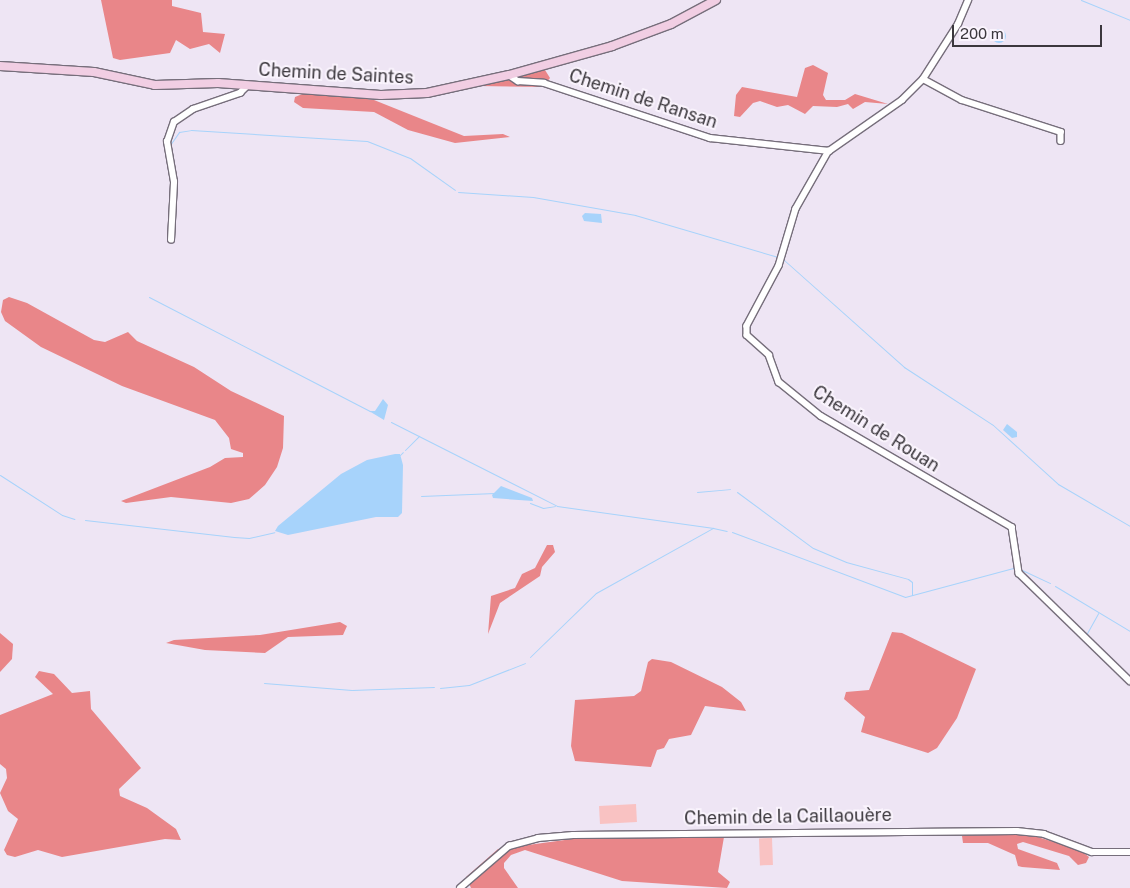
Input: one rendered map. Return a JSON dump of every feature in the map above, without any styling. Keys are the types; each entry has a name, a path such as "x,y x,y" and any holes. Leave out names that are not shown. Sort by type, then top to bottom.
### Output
{"street":[{"name":"Chemin de Saintes","path":"0,66 94,72 155,85 248,85 405,95 509,76 612,46 671,24 716,0"},
{"path":"829,152 902,100 923,79 958,24 968,0"},
{"name":"Chemin de Ransan","path":"509,76 518,81 549,84 710,138 829,152"},
{"path":"923,79 962,100 1061,132 1061,141"},
{"path":"171,240 174,182 167,142 174,122 193,109 240,93 248,85"},
{"name":"Chemin de Rouan","path":"829,152 796,209 779,266 747,326 747,335 769,355 779,382 821,416 1012,527 1019,573 1130,681"},
{"name":"Chemin de la Caillaouère","path":"460,888 509,846 538,838 573,835 1017,831 1044,834 1092,852 1130,852"}],"shaded area":[{"path":"101,0 172,0 172,6 201,13 203,32 225,34 220,53 209,44 190,49 176,40 170,53 120,60 113,58"},
{"path":"813,65 828,73 823,95 826,100 845,100 855,94 888,104 865,102 853,109 848,104 837,107 813,106 805,114 788,105 777,107 760,101 753,103 740,117 734,116 736,95 742,87 797,97 805,68"},
{"path":"545,70 550,78 543,87 478,86"},
{"path":"310,91 374,100 464,136 503,134 510,137 455,143 408,130 374,112 303,108 294,102 295,97"},
{"path":"9,297 27,303 94,340 105,342 128,332 137,341 194,367 231,391 284,416 283,448 277,467 265,485 249,499 231,503 171,497 126,503 121,501 210,467 225,458 243,457 243,453 231,449 229,438 215,420 122,386 41,347 5,321 1,312 3,300"},
{"path":"547,545 553,545 555,552 542,567 540,576 500,603 488,634 491,596 515,588 522,574 535,568"},
{"path":"340,622 347,626 343,635 288,637 265,653 205,650 166,643 174,640 260,635"},
{"path":"892,632 902,633 976,669 957,718 937,748 928,753 861,732 865,717 844,699 846,692 869,690"},
{"path":"0,633 13,644 12,659 0,672"},
{"path":"652,659 671,662 722,687 741,702 746,711 705,706 691,735 669,739 664,748 657,750 651,767 575,761 571,746 575,700 634,696 641,691 648,662"},
{"path":"39,671 54,674 72,693 90,691 91,709 141,768 119,789 120,796 147,808 176,829 181,840 165,839 62,857 38,850 15,857 7,855 4,850 18,819 8,811 0,793 7,778 6,769 0,764 0,715 53,694 35,677"},
{"path":"636,804 637,822 600,824 599,806"},
{"path":"718,835 724,837 718,872 730,882 727,888 622,881 525,850 511,855 504,863 504,868 518,888 471,888 466,877 498,849 572,839"},
{"path":"1031,835 1080,850 1089,857 1086,863 1078,865 1069,856 1023,842 1017,844 1018,849 1057,863 1060,870 1022,867 1018,866 1015,855 988,843 963,843 962,836"},
{"path":"759,838 772,838 773,865 760,865"}],"water":[{"path":"999,29 1004,31 1006,36 1004,41 999,43 994,41 992,36 994,31"},
{"path":"585,213 601,214 602,223 584,221 582,216"},
{"path":"383,399 388,405 384,420 369,411 375,411"},
{"path":"1007,424 1017,432 1017,437 1012,438 1003,430"},
{"path":"400,454 403,465 402,513 398,517 376,517 288,535 275,531 278,526 341,474 367,460"},
{"path":"501,486 532,498 533,501 493,498 492,495"}],"waterway":[{"path":"1081,0 1130,20"},
{"path":"170,145 179,132 191,130 367,141 410,158 455,190"},
{"path":"458,192 533,197 635,215 778,257"},
{"path":"784,260 904,367 993,425 1058,484 1130,526"},
{"path":"149,297 370,411"},
{"path":"391,422 557,506 713,528"},
{"path":"405,450 419,436"},
{"path":"400,455 403,452"},
{"path":"0,475 62,515 74,519"},
{"path":"697,492 730,489"},
{"path":"737,492 813,548 846,562 908,579 912,582 912,595"},
{"path":"421,496 495,493"},
{"path":"530,503 543,508 555,506"},
{"path":"85,520 249,538 274,532"},
{"path":"530,657 596,593 713,528 727,531"},
{"path":"732,532 905,597 1013,568"},
{"path":"1022,570 1050,583"},
{"path":"1055,586 1130,631"},
{"path":"1086,635 1098,613"},
{"path":"440,688 469,685 525,663"},
{"path":"264,683 352,690 434,687"}]}
